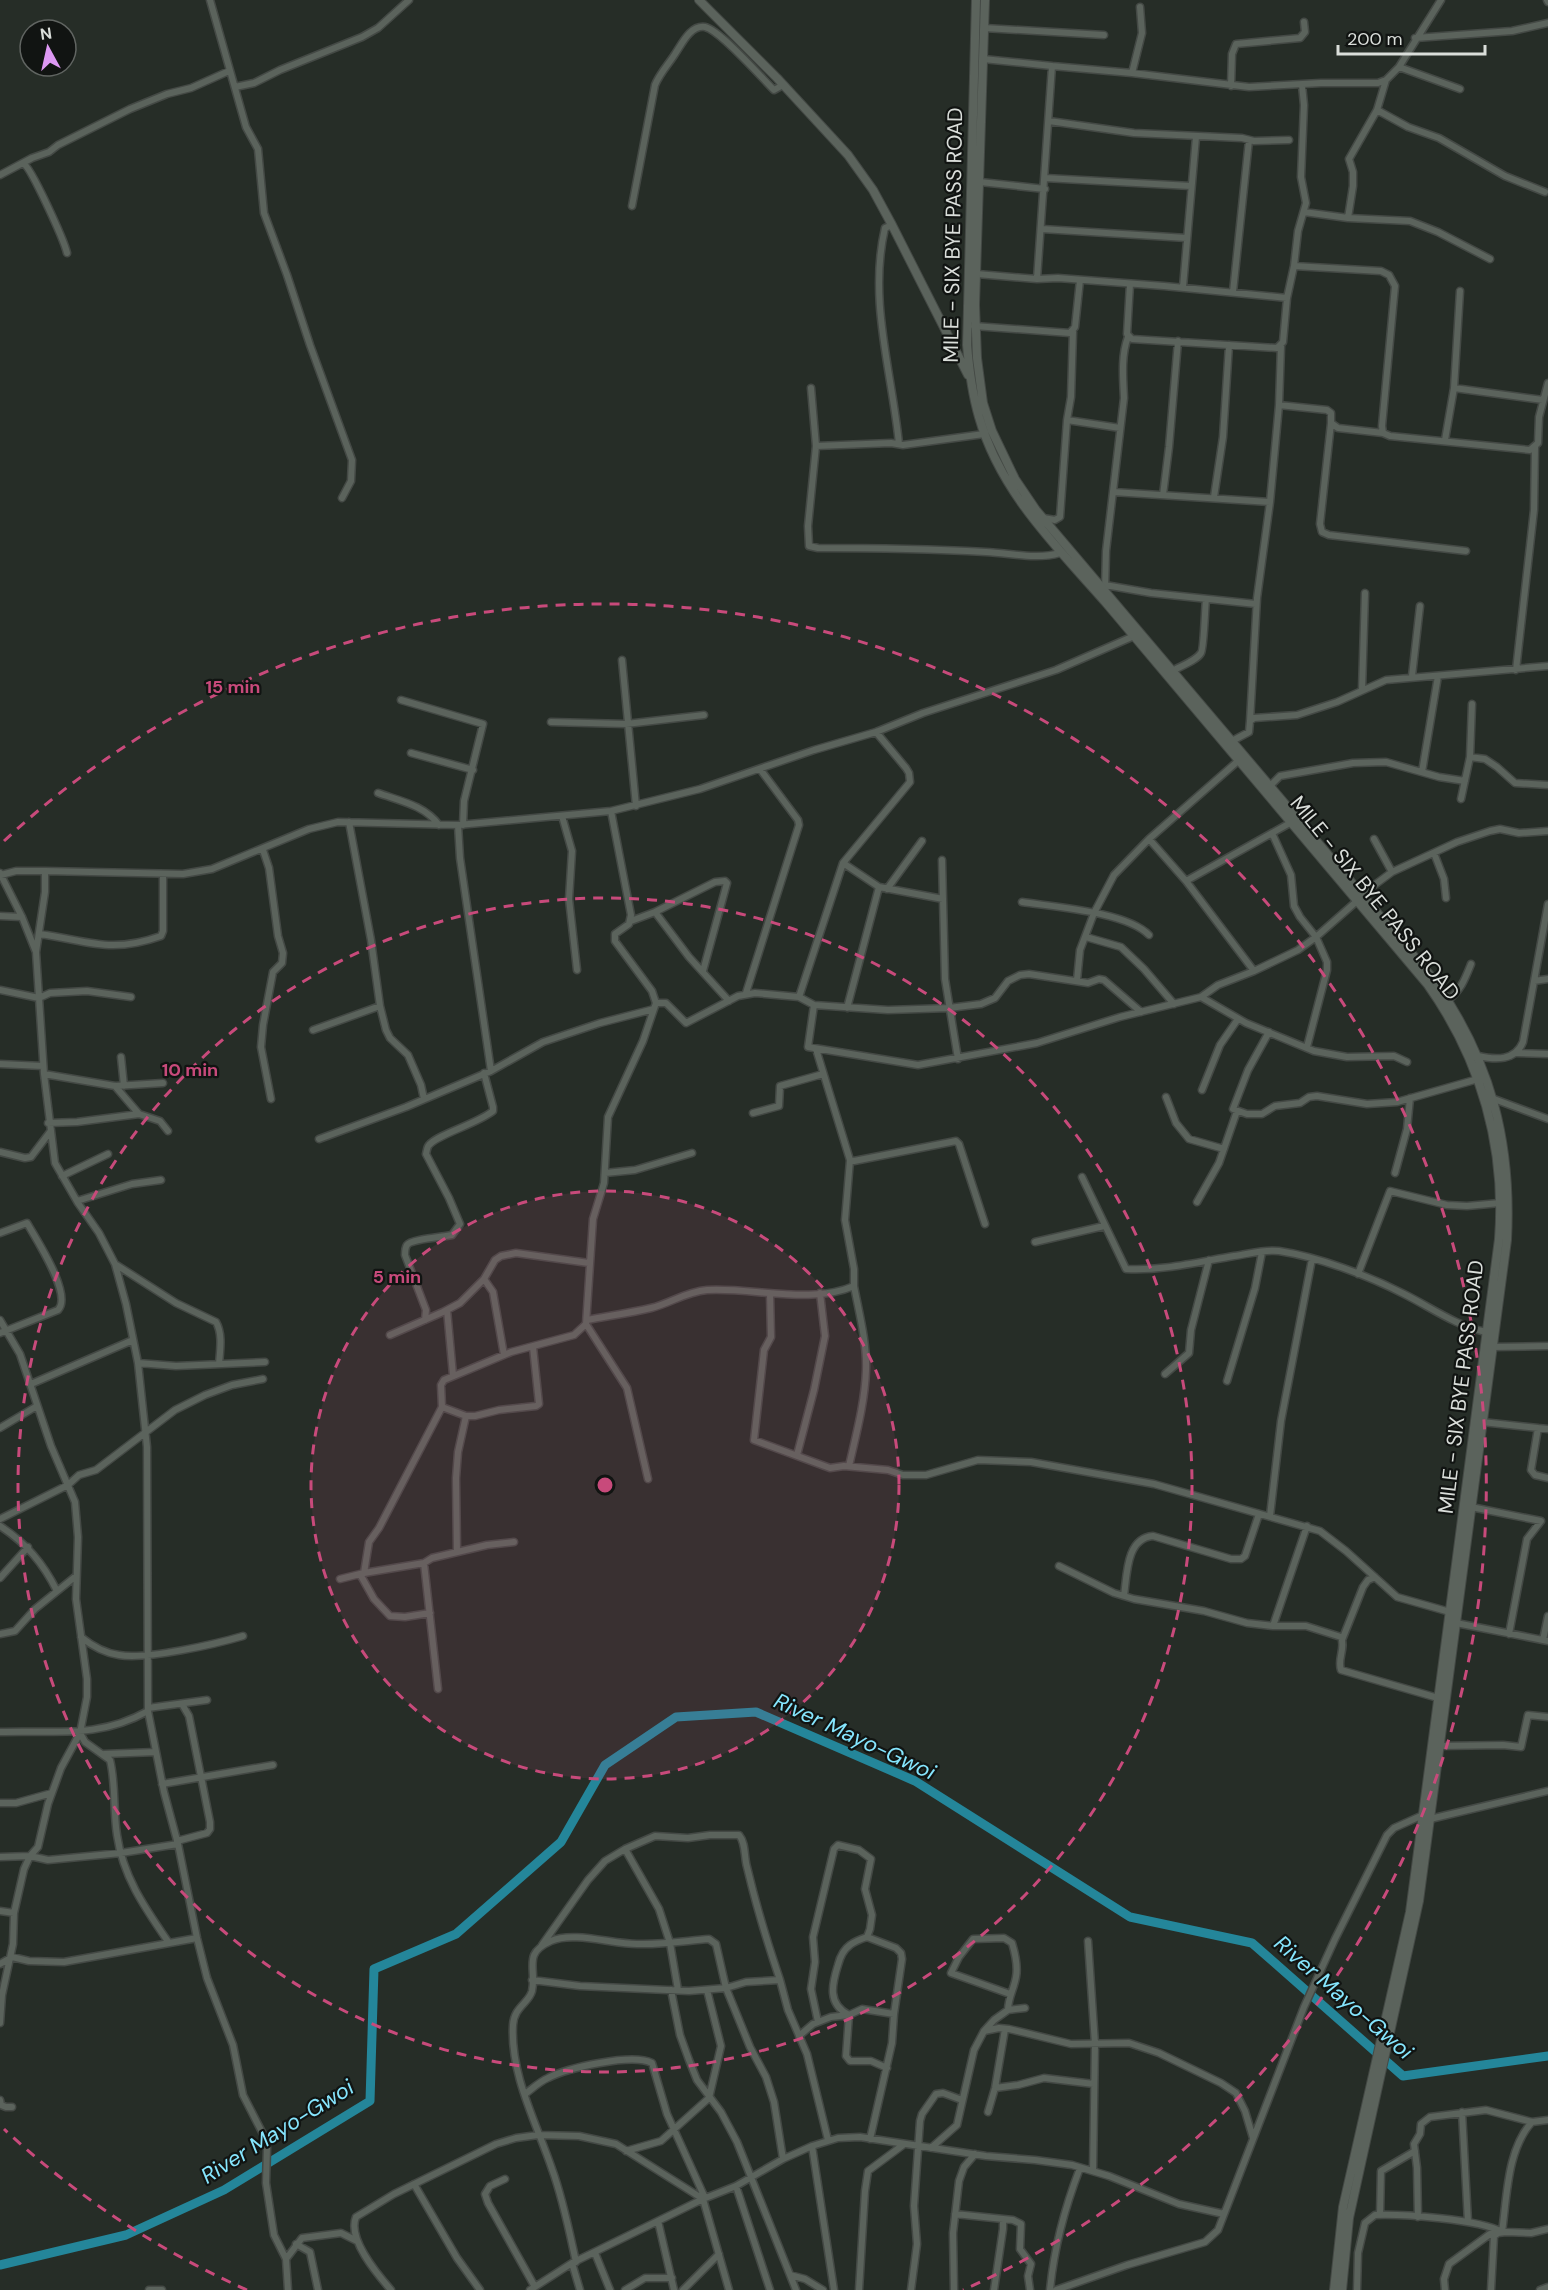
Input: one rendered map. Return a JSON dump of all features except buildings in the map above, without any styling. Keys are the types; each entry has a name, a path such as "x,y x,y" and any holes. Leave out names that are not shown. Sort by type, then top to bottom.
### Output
{"street":[{"path":"210,0 246,127 258,149 264,213 352,460 351,481 342,498"},
{"path":"235,87 254,83 362,37 378,28 409,0"},
{"path":"699,0 848,154 873,190 892,225 983,403 992,430 1015,479 1044,518 1105,588 1216,728 1232,741 1359,898 1420,961 1448,1000 1478,1056 1494,1099 1506,1160 1507,1240 1456,1623 1440,1710 1439,1746 1426,1817 1415,1928 1349,2218 1342,2290"},
{"name":"MILE - SIX BYE PASS ROAD","path":"976,0 967,307 970,380 984,434 1020,502 1060,553 1216,728 1238,761 1290,823 1359,898 1438,1000 1461,1038 1478,1079 1495,1144 1500,1203 1499,1239 1438,1698 1440,1710 1426,1817 1410,1912 1342,2207 1334,2290"},
{"path":"983,403 974,326 985,0"},
{"path":"983,59 1132,73 1231,86 1378,83 1386,80 1399,67 1415,38 1441,0"},
{"path":"1132,73 1142,33 1140,8"},
{"path":"1231,86 1232,54 1236,44 1300,39 1305,32 1304,22"},
{"path":"1415,38 1512,31 1548,23"},
{"path":"632,206 655,85 659,75 689,33 701,28 710,30 745,58 774,90 783,85"},
{"path":"984,28 1104,35"},
{"path":"1037,279 1052,66"},
{"path":"1399,67 1460,89"},
{"path":"0,175 130,110 167,94 191,88 229,71"},
{"path":"1348,218 1353,186 1353,172 1349,159 1377,110 1386,80"},
{"path":"1232,741 1249,732 1251,721 1256,604 1270,501 1279,405 1281,346 1298,231 1306,203 1301,177 1304,105 1302,85"},
{"path":"1377,110 1408,127 1440,138 1505,176 1545,192"},
{"path":"1049,121 1134,133 1274,142 1289,140"},
{"path":"1183,287 1196,137"},
{"path":"1233,292 1249,140"},
{"path":"23,163 31,171 67,253"},
{"path":"1045,178 1191,186"},
{"path":"980,182 1045,189"},
{"path":"1304,212 1348,218 1410,221 1438,232 1490,259"},
{"path":"892,225 885,228 880,247 878,291 882,334 896,408 899,444"},
{"path":"1042,229 1187,238"},
{"path":"1294,266 1381,271 1392,279 1395,286 1383,433"},
{"path":"977,274 1183,287 1287,298"},
{"path":"1044,518 1055,520 1060,518 1067,420 1071,397 1073,332 1076,327 1080,280"},
{"path":"1105,588 1124,398 1123,377 1125,345 1128,337 1130,284"},
{"path":"1445,440 1454,388 1460,291"},
{"path":"974,326 1065,334 1073,332"},
{"path":"1128,337 1277,348 1281,346"},
{"path":"1162,495 1178,341"},
{"path":"1214,497 1223,437 1229,345"},
{"path":"1516,670 1534,510 1535,447 1538,443 1539,417 1548,382"},
{"path":"811,388 816,446 807,542 812,547 986,552 1036,557 1060,553"},
{"path":"1454,388 1543,400"},
{"path":"1279,405 1327,410 1331,413 1320,524 1322,532 1329,535 1466,551"},
{"path":"1067,420 1120,428"},
{"path":"1331,423 1338,428 1383,433 1390,436 1445,440 1525,451 1535,447"},
{"path":"816,446 903,445 984,434"},
{"path":"1113,492 1270,501"},
{"path":"1105,588 1256,604"},
{"path":"1362,690 1365,593"},
{"path":"1172,671 1201,652 1204,647 1203,627 1206,599"},
{"path":"1412,676 1420,606"},
{"path":"36,952 1,874 16,871 45,871 183,874 212,869 263,850 309,829 338,822 460,825 611,811 636,806 700,789 814,750 876,732 923,713 1056,670 1134,636"},
{"path":"622,660 626,724 636,806"},
{"path":"1251,721 1254,718 1297,715 1337,702 1386,680 1548,666"},
{"path":"1422,772 1438,676"},
{"path":"401,700 483,724 464,801 460,825 460,858 493,1107 485,1118 435,1140 428,1147 426,1154 460,1224 452,1235 417,1240 405,1247 405,1255 426,1310 424,1320"},
{"path":"1461,799 1470,757 1472,704"},
{"path":"551,722 626,724 704,715"},
{"path":"799,997 843,863 910,782 906,768 876,732"},
{"path":"411,753 472,770"},
{"path":"1470,757 1485,759 1515,783 1548,785"},
{"path":"1077,980 1080,950 1094,913 1114,875 1149,839 1238,761"},
{"path":"1269,786 1280,776 1353,763 1386,762 1465,781"},
{"path":"746,993 799,825 798,820 760,769"},
{"path":"378,793 421,808 431,814 439,825"},
{"path":"611,811 631,921"},
{"path":"562,816 572,851 569,899 577,970"},
{"path":"349,822 386,1030 390,1038 408,1056 421,1085 424,1099"},
{"path":"1186,881 1290,823"},
{"path":"814,1005 808,1047 910,1065 958,1059 1065,1036 1141,1012 1201,997 1218,985 1298,950 1392,872 1457,842 1500,829 1519,833 1548,831"},
{"path":"1272,833 1291,875 1294,906 1316,937 1327,962 1327,970 1307,1047"},
{"path":"1374,838 1392,872"},
{"path":"1149,839 1186,881 1254,971"},
{"path":"887,889 922,841"},
{"path":"263,850 269,868 278,936 283,953 282,963 273,972 261,1047 271,1099"},
{"path":"1434,853 1443,879 1446,898"},
{"path":"942,860 945,979 958,1059"},
{"path":"843,863 879,887 943,898"},
{"path":"45,871 40,934 36,952 48,1123 55,1163 99,1233 115,1264 138,1363 146,1431 148,1710 162,1785 178,1842 197,1938 213,1994 233,2045 243,2095 263,2134 267,2148 266,2183 274,2235 286,2259 288,2290"},
{"path":"40,934 104,946 136,944 161,936 163,931 163,874"},
{"path":"648,1479 627,1388 586,1322 593,1219 605,1173 608,1117 643,1041 655,1006 652,991 615,941 615,934 631,921 655,912 715,882 726,882 703,970"},
{"path":"847,1008 879,887"},
{"path":"1022,902 1094,913 1131,922 1149,935"},
{"path":"1516,1053 1523,1042 1546,926 1548,904"},
{"path":"655,912 689,957 729,1001"},
{"path":"0,916 22,917"},
{"path":"1086,937 1121,947 1144,969 1173,1004"},
{"path":"1448,1000 1463,985 1471,964"},
{"path":"319,1139 487,1072 543,1042 666,1003 686,1023 746,993 799,997 814,1005 847,1008 888,1010 949,1008 989,1002 1008,981 1020,975 1029,974 1088,983 1104,980 1141,1012"},
{"path":"1534,981 1548,979"},
{"path":"0,990 39,998 50,993 87,991 132,997"},
{"path":"1201,997 1238,1019 1328,1055 1369,1058 1394,1056 1407,1062"},
{"path":"313,1030 380,1006"},
{"path":"1202,1090 1220,1045 1238,1019"},
{"path":"1269,1032 1244,1080 1233,1109 1237,1111 1262,1114 1275,1106 1300,1103 1309,1097 1317,1096 1367,1104 1397,1102 1478,1079"},
{"path":"816,1049 850,1160 845,1221 854,1269 854,1286 863,1333 866,1369 861,1409 849,1467"},
{"path":"1478,1056 1501,1059 1516,1053 1548,1054"},
{"path":"121,1057 124,1086"},
{"path":"0,1064 43,1066"},
{"path":"44,1074 115,1086 163,1083"},
{"path":"753,1113 779,1106 780,1086 823,1074"},
{"path":"115,1086 139,1113 160,1121 168,1131"},
{"path":"1166,1097 1176,1123 1189,1139 1224,1149"},
{"path":"1395,1173 1407,1129 1410,1098"},
{"path":"1494,1099 1548,1119"},
{"path":"1197,1202 1219,1163 1237,1111"},
{"path":"48,1123 77,1122 139,1113"},
{"path":"0,1152 25,1158 31,1157 50,1132"},
{"path":"850,1160 956,1141 959,1144 985,1224"},
{"path":"605,1173 635,1170 692,1153"},
{"path":"62,1176 108,1154"},
{"path":"1082,1177 1126,1269 1148,1270 1278,1251 1358,1274 1402,1293 1457,1323 1486,1332"},
{"path":"77,1201 112,1189 161,1180"},
{"path":"1358,1274 1390,1191 1447,1205 1500,1203"},
{"path":"0,1233 27,1223 51,1265 60,1287 62,1303 58,1310 3,1331"},
{"path":"1035,1242 1104,1226"},
{"path":"1227,1381 1255,1288 1262,1252"},
{"path":"390,1335 460,1303 484,1279 495,1260 516,1253 589,1263"},
{"path":"1270,1516 1281,1421 1312,1259"},
{"path":"1165,1374 1189,1353 1191,1330 1209,1260"},
{"path":"115,1264 176,1303 216,1322 220,1339 219,1364"},
{"path":"484,1279 492,1292 504,1355"},
{"path":"430,1613 405,1617 390,1616 374,1599 362,1574 369,1542 379,1528 442,1407 441,1385 444,1380 453,1375 471,1371 504,1355 574,1335 586,1322 653,1308 692,1292 710,1290 770,1294 820,1293 842,1291 854,1286"},
{"path":"797,1455 825,1336 820,1293"},
{"path":"770,1294 771,1337 764,1350 754,1440 824,1466 888,1470 903,1475 926,1475 978,1460 1031,1462 1154,1484 1320,1531 1397,1597 1450,1612"},
{"path":"447,1310 453,1375"},
{"path":"0,1320 3,1331 20,1354 51,1446 75,1502 76,1576 87,1697 80,1733 68,1752 52,1793 38,1847 30,1856 24,1869 14,1913 12,1957 2,1995 0,2022"},
{"path":"30,1384 133,1340"},
{"path":"1492,1347 1548,1346"},
{"path":"442,1407 466,1416 536,1406 539,1404 533,1347"},
{"path":"138,1363 176,1366 264,1362"},
{"path":"0,1519 68,1485 79,1475 96,1470 176,1410 205,1395 232,1385 263,1379"},
{"path":"0,1428 37,1406"},
{"path":"458,1552 456,1478 458,1452 466,1416"},
{"path":"1482,1422 1548,1429"},
{"path":"1538,1428 1531,1470 1535,1475 1548,1478"},
{"path":"1471,1508 1545,1521"},
{"path":"1124,1596 1132,1550 1138,1541 1153,1536 1241,1559 1245,1556 1259,1514"},
{"path":"1509,1634 1527,1539 1545,1521"},
{"path":"0,1526 28,1547 41,1563 57,1591"},
{"path":"1273,1626 1307,1526"},
{"path":"340,1579 424,1563 432,1558 487,1545 514,1542"},
{"path":"0,1578 28,1547"},
{"path":"424,1563 438,1689"},
{"path":"1059,1566 1124,1596 1204,1611 1247,1623 1306,1626 1341,1637 1342,1640"},
{"path":"0,1634 15,1631 35,1609 76,1576"},
{"path":"1375,1577 1368,1580 1363,1587 1342,1640 1339,1664 1341,1670 1438,1698"},
{"path":"1456,1623 1545,1640 1548,1616"},
{"path":"81,1637 92,1646 119,1656 147,1655 225,1642 243,1636"},
{"path":"0,1732 80,1733 121,1724 148,1710 207,1700"},
{"path":"0,1857 30,1856 48,1860 121,1853 178,1842 201,1835 210,1829 189,1716 182,1704"},
{"path":"1439,1746 1521,1747 1524,1742 1528,1715 1548,1717"},
{"path":"80,1733 85,1742 110,1760 117,1835 124,1866 137,1896 169,1943"},
{"path":"103,1754 156,1752"},
{"path":"162,1785 273,1765"},
{"path":"1056,2290 1205,2241 1218,2230 1304,2007 1387,1835 1394,1828 1426,1817 1548,1791"},
{"path":"0,1803 16,1803 52,1793"},
{"path":"580,2290 566,2211 518,2074 513,2024 515,2013 531,1995 533,1955 588,1880 605,1861 625,1849 656,1836 688,1838 735,1835 742,1838 758,1913 788,2010 807,2054 828,2140"},
{"path":"818,2022 811,1989 815,1962 813,1937 834,1849 838,1845 859,1850 870,1859 865,1889 872,1915 867,1937"},
{"path":"625,1849 659,1909 670,1943 680,2035 689,2060 697,2080 721,2112 737,2142 796,2290"},
{"path":"0,1911 14,1913"},
{"path":"540,1948 563,1937 638,1944 709,1939 712,1941 717,1949 726,1988 750,2047 766,2077 774,2102 783,2159"},
{"path":"849,2015 842,2011 836,2003 832,1983 841,1954 849,1945 867,1937 896,1948 901,1953 898,1999 894,2014 892,2043 870,2139"},
{"path":"0,1964 12,1957 29,1961 64,1962 197,1938"},
{"path":"1008,2010 1016,1976 1012,1943 1004,1938 976,1939 969,1942 951,1973 1010,1994"},
{"path":"1088,1941 1095,2044 1093,2171"},
{"path":"532,1980 580,1986 707,1990 726,1988 746,1982 780,1980"},
{"path":"626,2151 661,2141 709,2098 721,2046 707,1990"},
{"path":"930,2148 957,2125 974,2050 984,2031 1008,2010 1024,2008"},
{"path":"799,2036 818,2022 831,2017 849,2015 862,2009 894,2014"},
{"path":"849,2015 846,2056 854,2063 871,2061 887,2068"},
{"path":"984,2031 1005,2028 1071,2044 1129,2043 1159,2054 1221,2083 1236,2093 1245,2110 1254,2139"},
{"path":"988,2112 995,2088 1005,2028"},
{"path":"525,2094 548,2078 580,2069 622,2060 652,2063 674,2130 704,2198 729,2290"},
{"path":"995,2088 1044,2078 1094,2084"},
{"path":"911,2290 917,2244 914,2206 915,2167 920,2147 922,2114 936,2094 942,2093 962,2100"},
{"path":"0,2100 6,2108 12,2107"},
{"path":"1418,2217 1418,2168 1415,2140 1420,2134 1424,2120 1430,2117 1486,2110 1533,2122 1548,2120"},
{"path":"1462,2112 1468,2222"},
{"path":"1502,2232 1519,2139 1533,2122"},
{"path":"391,2290 378,2275 357,2241 354,2229 356,2217 414,2184 496,2144 516,2138 538,2135 597,2138 616,2144 704,2198"},
{"path":"505,2179 490,2186 485,2194 532,2289 574,2263 704,2198 736,2186 783,2159 828,2140 850,2137 1035,2160 1080,2168 1179,2204 1224,2214"},
{"path":"859,2290 868,2171 903,2145"},
{"path":"812,2146 834,2290"},
{"path":"1380,2215 1381,2171 1415,2151"},
{"path":"954,2290 953,2233 959,2181 964,2167 975,2154"},
{"path":"1050,2290 1052,2264 1061,2225 1080,2168"},
{"path":"414,2184 457,2258 480,2290"},
{"path":"736,2186 770,2290"},
{"path":"955,2214 1013,2220 1021,2224 1020,2249 1031,2264 1028,2276 1030,2290"},
{"path":"1357,2290 1358,2253 1365,2223 1369,2218 1380,2215 1468,2222 1495,2228 1502,2232"},
{"path":"994,2290 1004,2229 1003,2219"},
{"path":"658,2221 674,2290"},
{"path":"1445,2290 1444,2279 1449,2264 1490,2234 1531,2233 1548,2229"},
{"path":"1491,2290 1494,2236 1502,2232"},
{"path":"286,2259 302,2238 341,2233 357,2241"},
{"path":"296,2244 310,2252 318,2290"},
{"path":"595,2253 610,2290"},
{"path":"684,2290 719,2254"},
{"path":"790,2275 805,2279 823,2290"},
{"path":"625,2290 645,2278 672,2278"},
{"path":"1540,2290 1548,2287"},
{"path":"149,2290 158,2288 162,2290"}],"waterway":[{"name":"River Mayo-Gwoi","path":"0,2265 126,2235 224,2190 370,2101 374,1969 456,1934 561,1842 605,1765 676,1717 756,1712 915,1781 1130,1917 1252,1943 1403,2076 1548,2056"}]}
